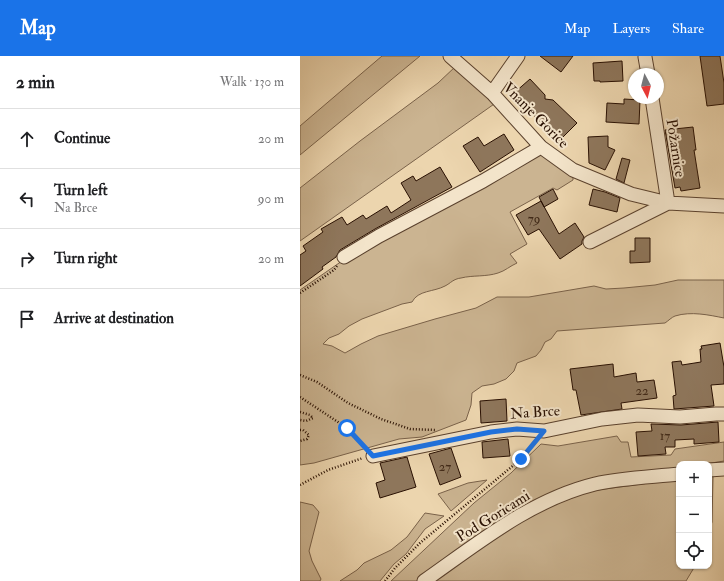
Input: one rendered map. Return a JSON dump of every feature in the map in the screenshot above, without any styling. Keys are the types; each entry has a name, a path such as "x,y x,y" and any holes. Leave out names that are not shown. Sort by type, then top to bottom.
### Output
{"street":[{"name":"Vnanje Gorice","path":"450,56 492,94 542,147 573,170 631,194 668,203 724,206"},
{"path":"492,94 518,56"},
{"path":"646,57 647,68"},
{"name":"Požarnice","path":"653,104 668,203"},
{"path":"344,257 379,236 483,181 542,147"},
{"path":"590,242 668,203"},
{"name":"Na Brce","path":"373,456 491,432 517,429 544,431 638,415 680,417 724,414"},
{"path":"712,470 724,469"},
{"name":"Pod Goricami","path":"424,581 525,511 595,484 676,474"}],"path":[{"path":"300,293 334,270 344,257"},
{"path":"300,375 317,382 348,402 381,419 410,429 440,430"},
{"path":"300,397 347,428 373,456 328,470 300,485"},
{"path":"300,412 310,415 313,418 300,420"},
{"path":"300,430 304,430 309,435 307,439 300,441"},
{"path":"385,581 420,543 521,459 544,431"}],"shaded area":[{"path":"382,56 420,56 300,155 300,126"},
{"path":"456,66 497,102 300,241 300,188 438,83"},
{"path":"543,153 573,176 573,180 557,190 553,188 510,212 527,244 510,254 517,263 498,273 454,280 441,288 422,293 412,302 402,304 362,319 349,326 339,334 329,338 323,344 332,346 345,353 378,336 476,308 497,297 529,297 594,286 606,289 624,288 655,285 678,280 724,280 724,318 700,314 687,314 675,316 665,323 557,331 551,339 545,342 536,356 517,363 514,371 506,379 494,384 482,386 472,393 471,405 466,420 422,437 399,439 314,463 300,465 300,290 342,261"},
{"path":"617,436 621,442 628,442 631,457 671,455 675,449 724,442 724,461 712,463 712,461 676,461 676,468 609,476 441,562 417,581 391,581 474,503 511,473 541,444 558,446"},
{"path":"712,476 713,476 712,522"},
{"path":"676,479 676,569 693,569 686,581 431,581 530,514 590,491"},
{"path":"487,480 451,511 438,494 468,483"},
{"path":"300,502 313,505 319,512 309,551 321,579 320,581 300,581"},
{"path":"425,513 444,516 425,529 406,554 394,564 380,581 340,581 357,570 364,563 391,550 407,537"}],"building":[{"path":"540,56 573,56 561,72"},
{"path":"700,56 720,56 724,83 724,104 707,106"},
{"path":"622,61 623,81 594,81 593,63"},
{"path":"530,79 545,95 545,99 553,100 577,123 559,141 514,93"},
{"path":"624,99 628,99 628,104 640,104 639,124 606,122 607,103 624,104"},
{"path":"693,127 696,150 694,150 700,188 681,191 680,187 675,188 665,130"},
{"path":"504,134 514,150 480,172 463,146 478,137 484,146"},
{"path":"608,136 608,147 615,150 605,170 589,163 588,137"},
{"path":"622,158 630,160 624,183 616,179"},
{"path":"440,167 452,187 340,250 336,257 322,267 323,269 300,286 300,255 306,251 303,246 323,232 321,229 342,217 347,225 363,215 366,219 387,206 391,213 411,200 401,183 413,176 416,181"},
{"path":"553,189 558,199 544,207 539,197"},
{"path":"593,189 620,198 617,212 589,205"},
{"path":"541,201 559,234 575,223 584,237 582,244 560,259 539,229 528,235 516,215"},
{"path":"635,238 650,238 650,262 630,263 630,251 635,251"},
{"path":"720,343 724,367 724,384 711,385 714,406 674,409 673,396 676,395 672,362 681,361 682,365 701,362 701,346"},
{"path":"613,364 614,377 636,373 637,382 654,380 657,398 621,403 622,409 581,415 576,390 573,390 570,369"},
{"path":"506,399 507,421 481,423 480,401"},
{"path":"718,422 719,442 694,444 694,439 675,440 675,447 665,447 666,454 638,456 636,432 652,431 651,424 681,425"},
{"path":"508,439 510,456 483,458 482,442"},
{"path":"451,448 461,477 440,485 429,454"},
{"path":"407,457 416,487 380,498 376,483 385,480 380,463"}],"route":[{"path":"347,428 373,456 491,432 517,429 544,431 521,459"}]}
